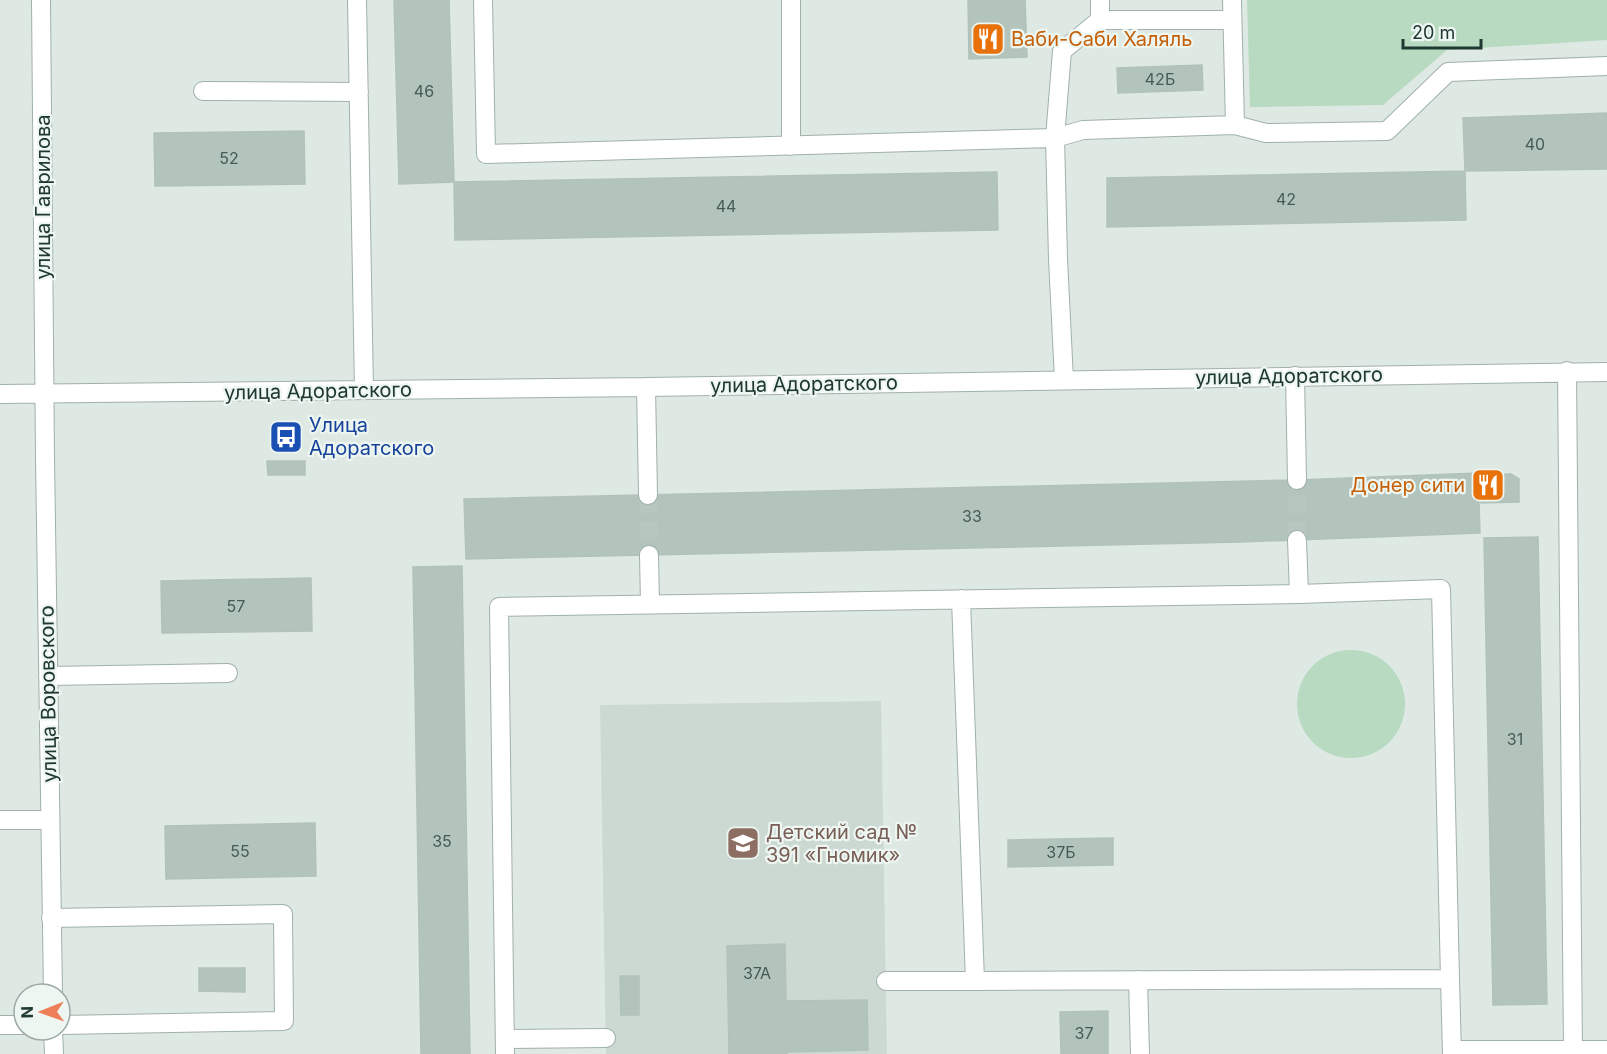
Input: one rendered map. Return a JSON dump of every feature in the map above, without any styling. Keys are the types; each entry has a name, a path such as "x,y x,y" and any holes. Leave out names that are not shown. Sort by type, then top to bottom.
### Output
{"street":[{"name":"улица Гаврилова","path":"41,0 44,394"},
{"path":"357,0 364,390"},
{"path":"483,0 486,154 1055,138 1083,130 1235,126 1266,133 1387,131 1448,72 1607,66"},
{"path":"790,146 791,0"},
{"path":"1100,0 1100,20"},
{"path":"1232,0 1235,126"},
{"path":"1064,380 1055,138 1062,51 1100,20 1232,20"},
{"path":"203,91 359,92"},
{"path":"1567,371 1573,1052"},
{"name":"улица Адоратского","path":"0,394 646,387 1607,372"},
{"path":"1295,376 1297,480"},
{"path":"646,387 648,495"},
{"name":"улица Воровского","path":"44,394 53,982"},
{"path":"1297,540 1299,594"},
{"path":"649,555 651,604"},
{"path":"606,1038 505,1047 499,607 1299,594 1441,589 1452,1052 1607,1050"},
{"path":"961,598 975,981"},
{"path":"48,676 228,673"},
{"path":"0,820 50,820"},
{"path":"51,918 283,914 284,1021 72,1025"},
{"path":"886,981 1450,979"},
{"path":"1138,980 1140,1054"}],"shaded area":[{"name":"Детский сад № 391 «Гномик»","path":"881,701 887,1054 606,1054 600,705"}],"green space":[{"path":"1247,0 1607,0 1607,40 1447,50 1383,105 1250,107"},
{"path":"1351,650 1372,654 1389,666 1401,683 1405,704 1401,725 1389,742 1372,754 1351,758 1330,754 1313,742 1301,725 1297,704 1301,683 1313,666 1330,654"}],"building":[{"path":"394,0 449,0 454,182 399,184"},
{"path":"968,0 1025,0 1027,57 969,59"},
{"path":"1202,65 1203,90 1118,93 1117,68"},
{"path":"1607,113 1607,169 1465,171 1463,118"},
{"path":"304,131 305,184 155,186 154,133"},
{"path":"1465,171 1466,220 1107,227 1107,178"},
{"path":"997,172 998,230 455,240 454,182"},
{"path":"267,461 305,461 305,475 268,475"},
{"path":"1478,473 1480,533 1241,542 466,559 464,499 1297,480"},
{"path":"1511,474 1519,479 1519,502 1481,503 1481,475"},
{"path":"1538,537 1547,1004 1493,1005 1484,538"},
{"path":"462,566 470,1054 421,1054 413,567"},
{"path":"311,578 312,631 162,633 161,581"},
{"path":"315,823 316,876 166,879 165,826"},
{"path":"1113,838 1113,865 1008,867 1008,840"},
{"path":"785,944 786,1001 867,1000 868,1050 729,1054 727,946"},
{"path":"199,968 245,968 245,992 199,991"},
{"path":"620,976 639,976 639,1015 621,1015"},
{"path":"1108,1011 1108,1054 1061,1054 1060,1012"}],"tunnel":[{"path":"1297,480 1297,540"},
{"path":"648,495 649,555"}],"place":[{"name":"Ваби-Саби Халяль","path":"988,39"},
{"name":"Улица Адоратского","path":"286,437"},
{"name":"Донер сити","path":"1488,485"},
{"name":"Детский сад № 391 «Гномик»","path":"743,843"}]}
